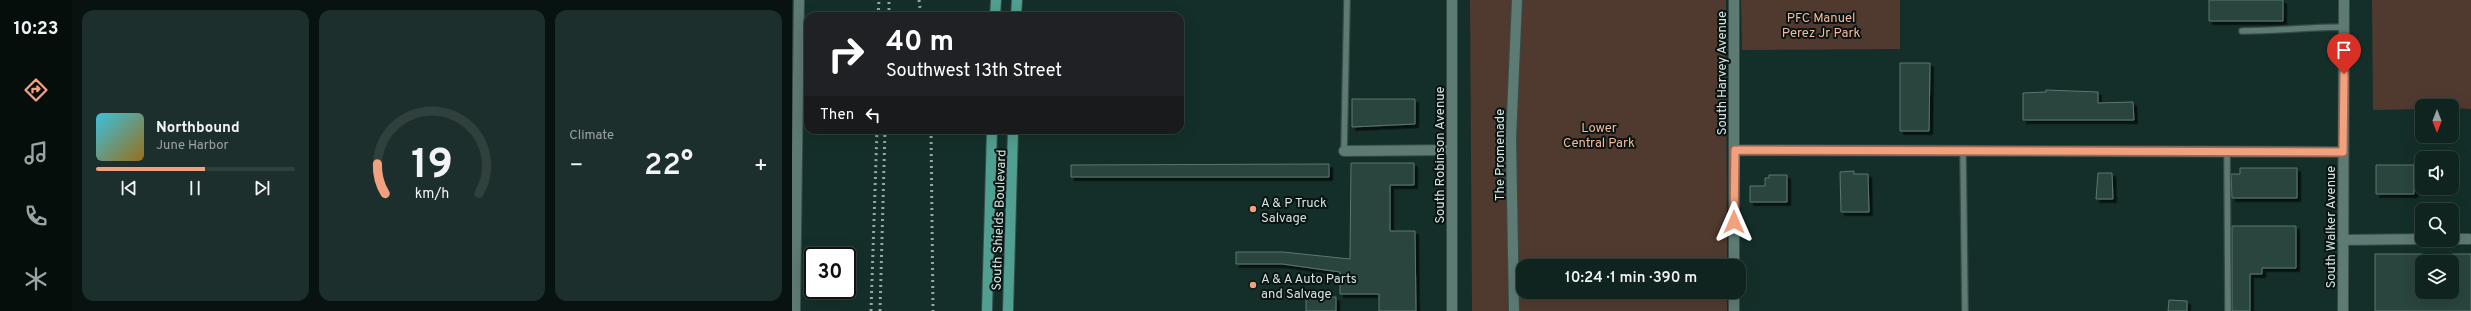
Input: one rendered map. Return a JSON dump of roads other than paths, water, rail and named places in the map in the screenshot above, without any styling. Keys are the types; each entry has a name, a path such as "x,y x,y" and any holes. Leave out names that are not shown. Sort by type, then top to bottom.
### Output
{"main road":[{"path":"995,12 996,0"},
{"path":"1016,12 1017,0"},
{"name":"South Shields Boulevard","path":"987,311 992,134"},
{"name":"South Shields Boulevard","path":"1008,311 1013,134"}],"street":[{"path":"795,311 794,163 799,0"},
{"name":"South Robinson Avenue","path":"1452,0 1452,311"},
{"name":"The Promenade","path":"1514,311 1511,138 1517,0"},
{"name":"South Harvey Avenue","path":"1734,0 1734,259"},
{"name":"South Walker Avenue","path":"2343,311 2344,0"},
{"path":"1344,151 1452,150"},
{"path":"1735,150 2343,152"},
{"path":"2459,239 2470,239"},
{"path":"2343,240 2415,240"},
{"path":"1734,299 1734,311"}],"lane":[{"path":"1344,151 1347,0"},
{"path":"2242,31 2286,31 2314,27 2344,27"},
{"path":"1963,150 1965,311"},
{"path":"2228,152 2228,311"}],"railway":[{"path":"878,12 879,0"},
{"path":"889,0 889,12"},
{"path":"919,0 920,12"},
{"path":"871,311 877,134"},
{"path":"880,311 885,134"},
{"path":"931,134 933,311"}],"place":[{"name":"A & P Truck Salvage","path":"1253,209"},
{"name":"A & A Auto Parts and Salvage","path":"1253,285"}],"park label":[{"name":"PFC Manuel Perez Jr Park","path":"1821,24"},
{"name":"Lower Central Park","path":"1599,134"}]}
